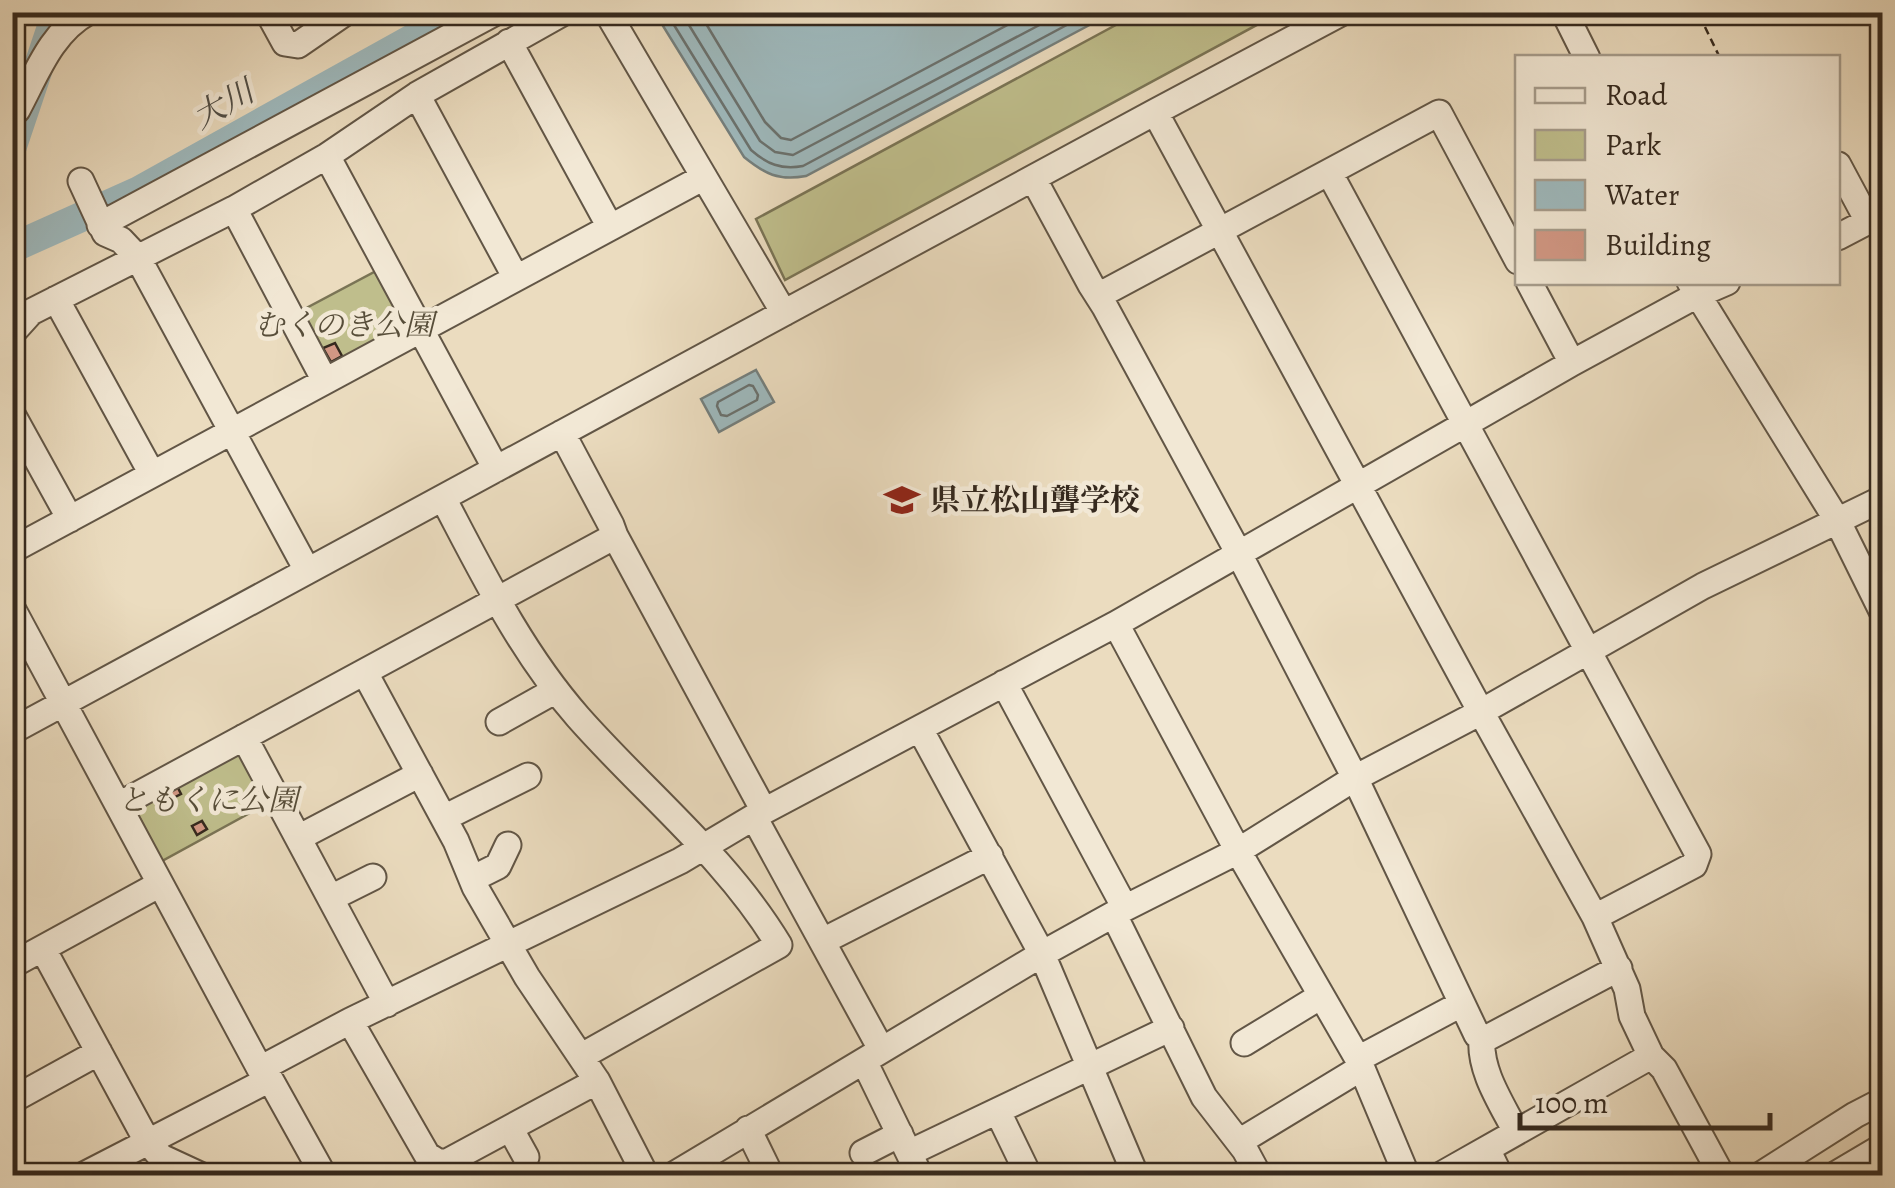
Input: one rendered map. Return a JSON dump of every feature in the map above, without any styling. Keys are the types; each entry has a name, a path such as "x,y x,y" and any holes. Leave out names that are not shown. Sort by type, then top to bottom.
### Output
{"street":[{"path":"12,112 58,34 88,12"},
{"path":"268,12 285,43 292,46 346,12"},
{"path":"307,570 138,258 121,240 105,233 92,205 496,12"},
{"path":"12,332 31,312 234,209 327,156 417,95 564,12"},
{"path":"607,12 784,313"},
{"path":"12,731 1343,12"},
{"path":"1564,12 1585,55"},
{"path":"509,42 610,227"},
{"path":"417,95 516,278"},
{"path":"1156,112 1596,917 1628,989 1632,1016 1651,1056 1664,1069 1722,1176"},
{"path":"1098,296 1439,113 1515,255"},
{"path":"327,156 496,469"},
{"path":"1840,168 1877,220 1840,235"},
{"path":"1329,172 1698,854 1694,865 1596,917"},
{"path":"12,550 704,177"},
{"path":"1033,178 1238,552 1355,778 1477,1035 1487,1038 1619,968"},
{"path":"234,209 325,381"},
{"path":"1531,285 1572,363"},
{"path":"82,1176 265,1074 350,1021 704,848 759,814 1116,624 1572,363 1693,288 1837,520 1882,612"},
{"path":"56,299 152,474"},
{"path":"12,414 70,518"},
{"path":"562,433 823,941 910,1154"},
{"path":"443,498 518,637 556,690 704,848 780,945 582,1056"},
{"path":"672,1176 1042,954 1238,851 1355,778 1704,586 1882,499"},
{"path":"119,804 615,536"},
{"path":"12,608 160,884 324,1176"},
{"path":"1116,624 1238,851 1360,1064 1408,1176"},
{"path":"365,673 508,946 582,1056 646,1176"},
{"path":"1004,683 1119,912 1204,1097 1239,1142 1259,1176"},
{"path":"498,721 556,690"},
{"path":"920,729 1042,954 1136,1176"},
{"path":"244,737 388,1004"},
{"path":"298,838 420,774"},
{"path":"444,818 528,776"},
{"path":"472,879 498,866 508,846"},
{"path":"823,941 990,856"},
{"path":"330,898 373,877"},
{"path":"12,966 160,884"},
{"path":"42,950 147,1142 161,1156 202,1176"},
{"path":"1244,1042 1322,996"},
{"path":"1239,1142 1461,1004"},
{"path":"350,1021 426,1155 438,1162 460,1166 510,1128 597,1081"},
{"path":"863,1154 910,1154 1170,1028"},
{"path":"1482,1038 1486,1069 1516,1132"},
{"path":"12,1100 99,1052"},
{"path":"1439,1176 1651,1056"},
{"path":"1758,1176 1882,1101"},
{"path":"998,1112 1029,1176"},
{"path":"1839,1125 1860,1169"},
{"path":"510,1128 526,1157"},
{"path":"748,1129 771,1176"},
{"path":"1833,1176 1860,1169 1882,1147"},
{"path":"1487,1149 1500,1176"}],"path":[{"path":"1705,27 1719,55"}],"green space":[{"path":"1140,12 1279,13 785,280 756,219"},
{"name":"むくのき公園","path":"378,270 405,323 402,332 336,367 323,363 297,313"},
{"name":"ともくに公園","path":"234,750 244,753 270,802 162,861 136,811 138,803"}],"water":[{"path":"655,13 1112,13 806,176 787,178 765,172 744,157"},
{"path":"756,370 774,402 719,432 701,399"}],"building":[{"path":"335,343 342,356 331,362 323,348"},
{"path":"177,786 181,794 165,802 161,795"},
{"path":"202,821 207,829 197,835 192,826"}],"waterway":[{"path":"12,146 57,12"},
{"name":"大川","path":"12,248 137,192 461,12"}],"place":[{"name":"県立松山聾学校","path":"902,500"}]}
